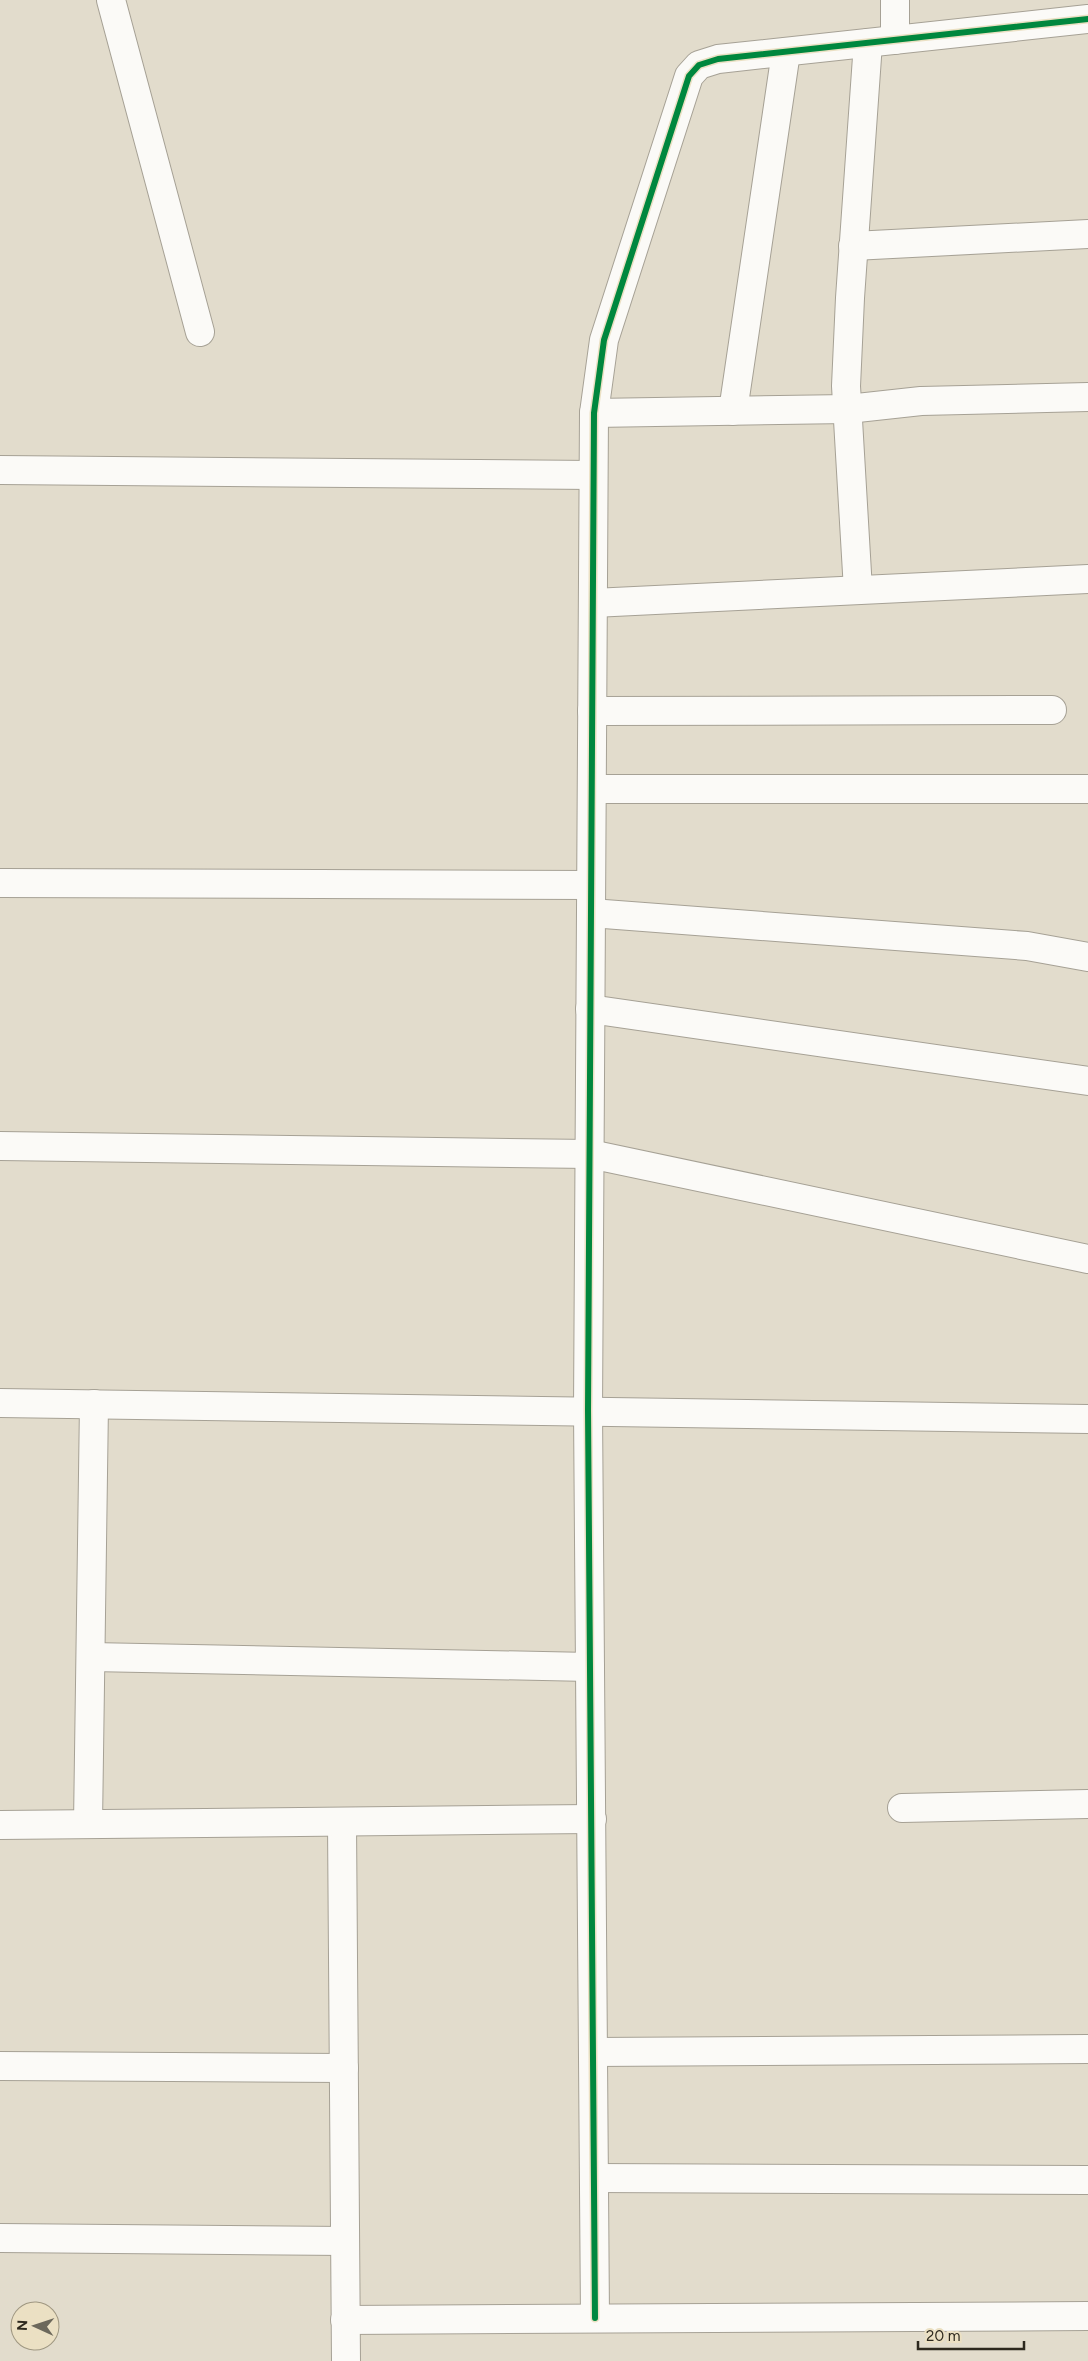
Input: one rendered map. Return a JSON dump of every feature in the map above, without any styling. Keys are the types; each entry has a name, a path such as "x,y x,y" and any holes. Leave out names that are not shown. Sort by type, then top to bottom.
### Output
{"street":[{"path":"111,0 200,332"},
{"path":"895,0 895,40"},
{"path":"595,2318 588,1410 594,413 604,340 689,76 699,65 718,59 1088,19"},
{"path":"858,590 846,386 853,246 868,43"},
{"path":"733,411 786,52"},
{"path":"853,246 1088,234"},
{"path":"594,413 848,409 921,401 1088,397"},
{"path":"0,470 594,475"},
{"path":"593,603 1088,579"},
{"path":"592,711 1052,710"},
{"path":"592,789 1088,789"},
{"path":"0,883 591,885"},
{"path":"591,913 1027,946 1088,957"},
{"path":"590,1008 1088,1081"},
{"path":"0,1146 590,1154 1088,1260"},
{"path":"0,1403 588,1410 1088,1419"},
{"path":"88,1824 94,1404"},
{"path":"91,1656 590,1667"},
{"path":"902,1808 1088,1804"},
{"path":"0,1825 592,1819"},
{"path":"342,1823 346,2361"},
{"path":"593,2052 1088,2049"},
{"path":"0,2066 344,2068"},
{"path":"594,2178 1088,2180"},
{"path":"0,2238 345,2241"},
{"path":"346,2320 1088,2316"}],"cycle path":[{"path":"595,2318 588,1410 594,413 604,340 689,76 699,65 718,59 1088,19"}]}
